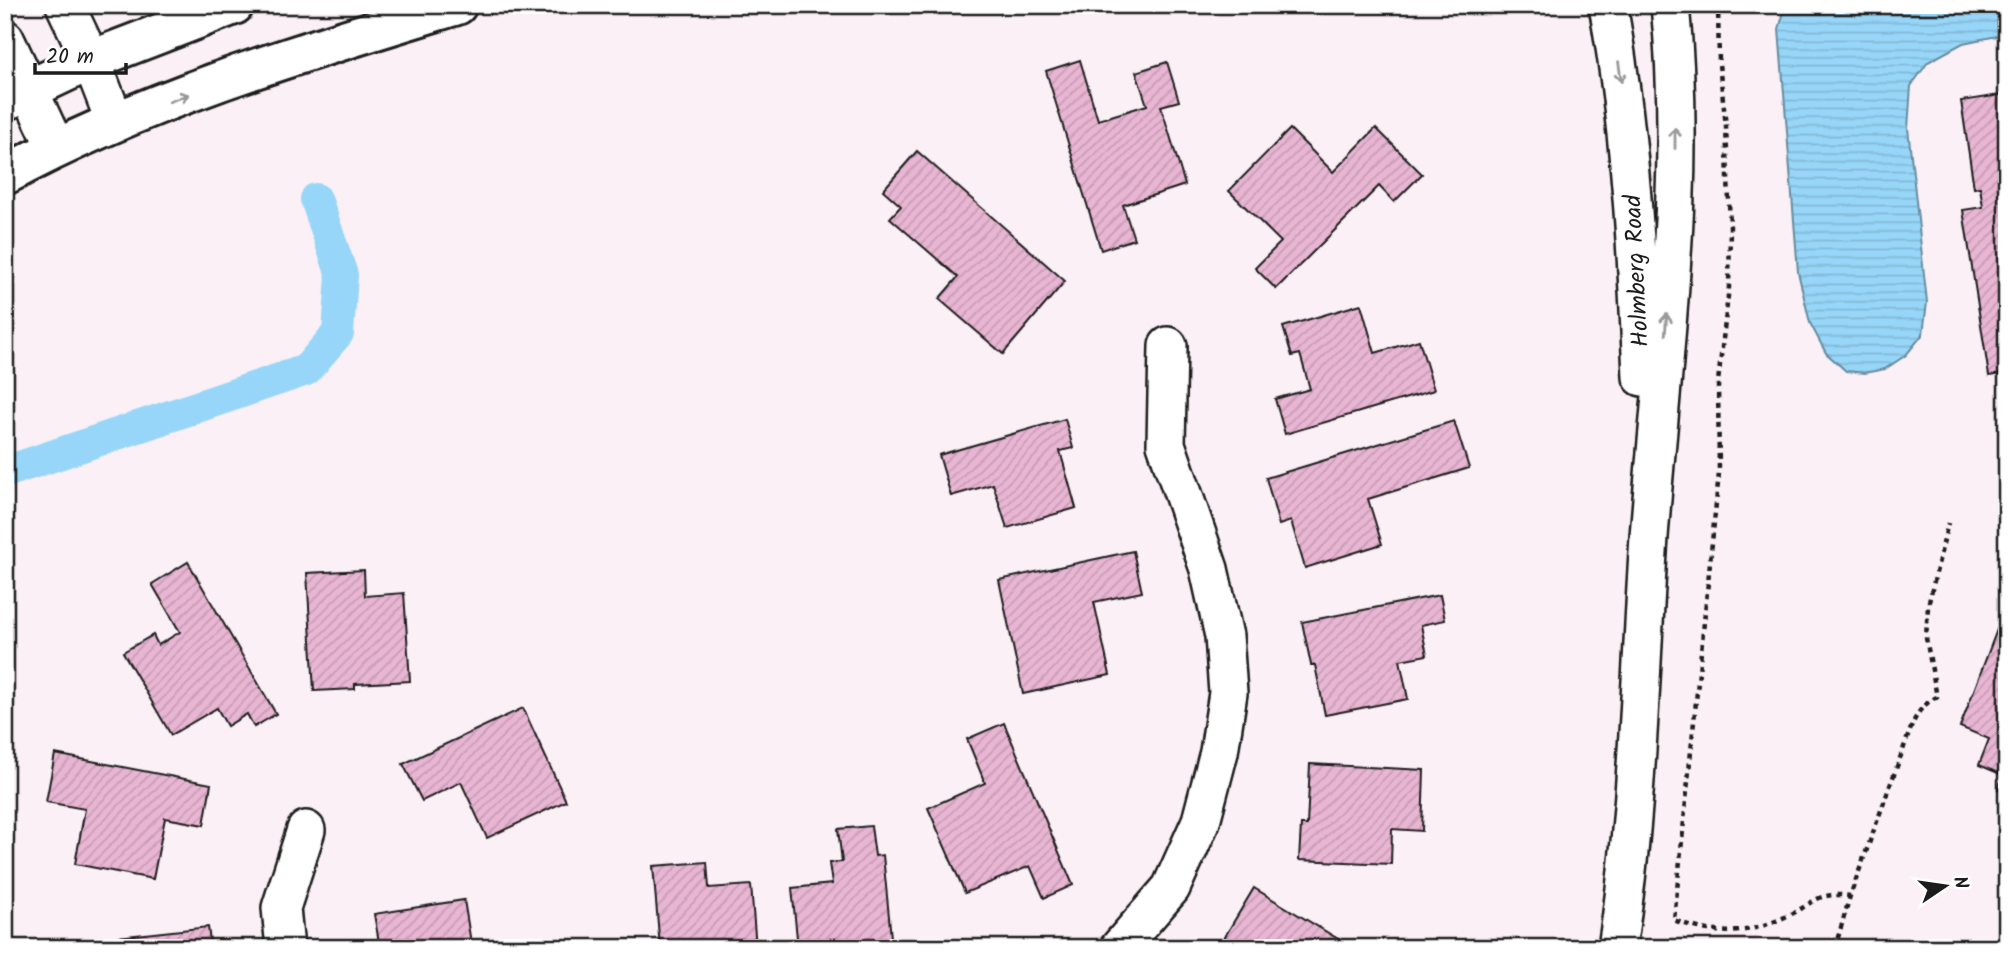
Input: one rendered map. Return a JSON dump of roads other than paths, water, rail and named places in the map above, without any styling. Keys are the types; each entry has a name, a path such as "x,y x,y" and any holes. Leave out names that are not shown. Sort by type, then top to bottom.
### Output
{"main road":[{"path":"17,94 91,60 234,5"},
{"path":"5,175 56,148 116,122 270,63 457,5"}],"street":[{"path":"65,5 116,122"},
{"name":"Holmberg Road","path":"1608,5 1620,71 1636,232 1649,539"},
{"name":"Holmberg Road","path":"1617,948 1634,797 1649,539 1675,206 1674,52 1670,5"},
{"path":"5,39 17,94 56,148"},
{"path":"1119,948 1171,888 1200,821 1219,752 1228,692 1224,636 1209,569 1166,444 1168,346"},
{"path":"285,948 281,908 306,830"}],"water":[{"path":"1786,5 2007,5 2007,34 1963,43 1928,62 1911,86 1908,128 1927,302 1923,334 1906,355 1885,369 1864,373 1846,371 1826,353 1810,323 1798,272 1779,29"}],"waterway":[{"path":"5,472 306,370 338,333 342,275 316,199"}]}
